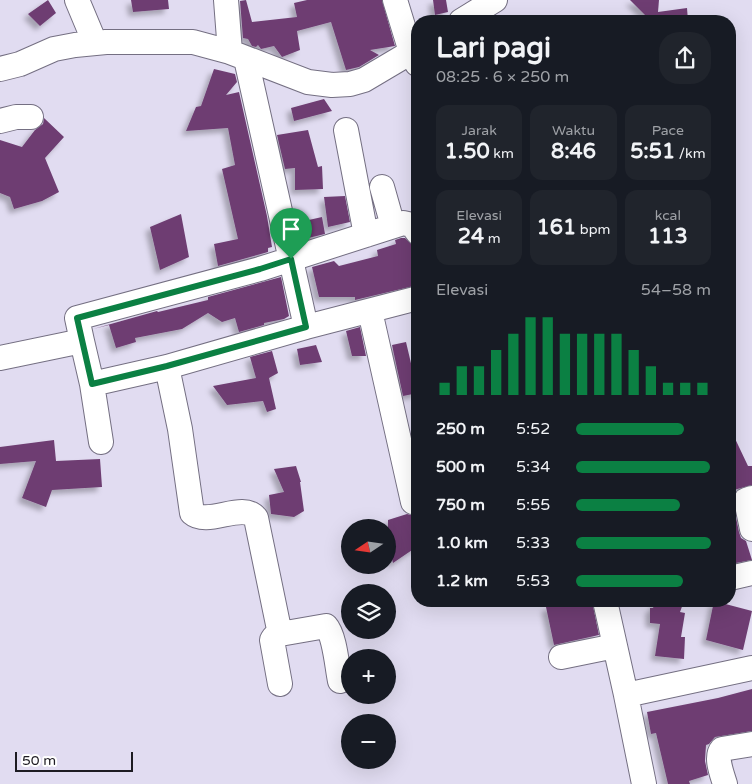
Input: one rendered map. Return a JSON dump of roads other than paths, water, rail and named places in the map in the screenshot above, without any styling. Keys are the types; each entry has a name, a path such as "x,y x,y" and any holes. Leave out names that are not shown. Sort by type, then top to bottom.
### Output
{"street":[{"path":"77,0 95,43"},
{"path":"226,0 238,55 263,132 306,327"},
{"path":"395,0 411,44"},
{"path":"471,15 495,0"},
{"path":"0,69 20,64 54,50 95,43 192,42 238,55 308,82 332,85 350,84 364,80 411,57"},
{"path":"0,121 16,117 31,117"},
{"path":"346,130 366,235"},
{"path":"382,187 393,226"},
{"path":"101,442 92,384 77,318 260,269 403,223 411,225"},
{"path":"92,384 167,366 411,300"},
{"path":"370,311 411,493"},
{"path":"0,358 82,341"},
{"path":"167,366 180,430 192,513 195,516 218,516 247,511 253,513 256,518 280,634"},
{"path":"743,500 752,529"},
{"path":"736,577 752,573"},
{"path":"610,607 615,646 644,784"},
{"path":"280,684 272,640 274,637 280,634 326,626 330,630 340,681"},
{"path":"561,657 615,646"},
{"path":"626,695 752,668"},
{"path":"725,784 718,756 719,752 722,749 752,744"}]}
